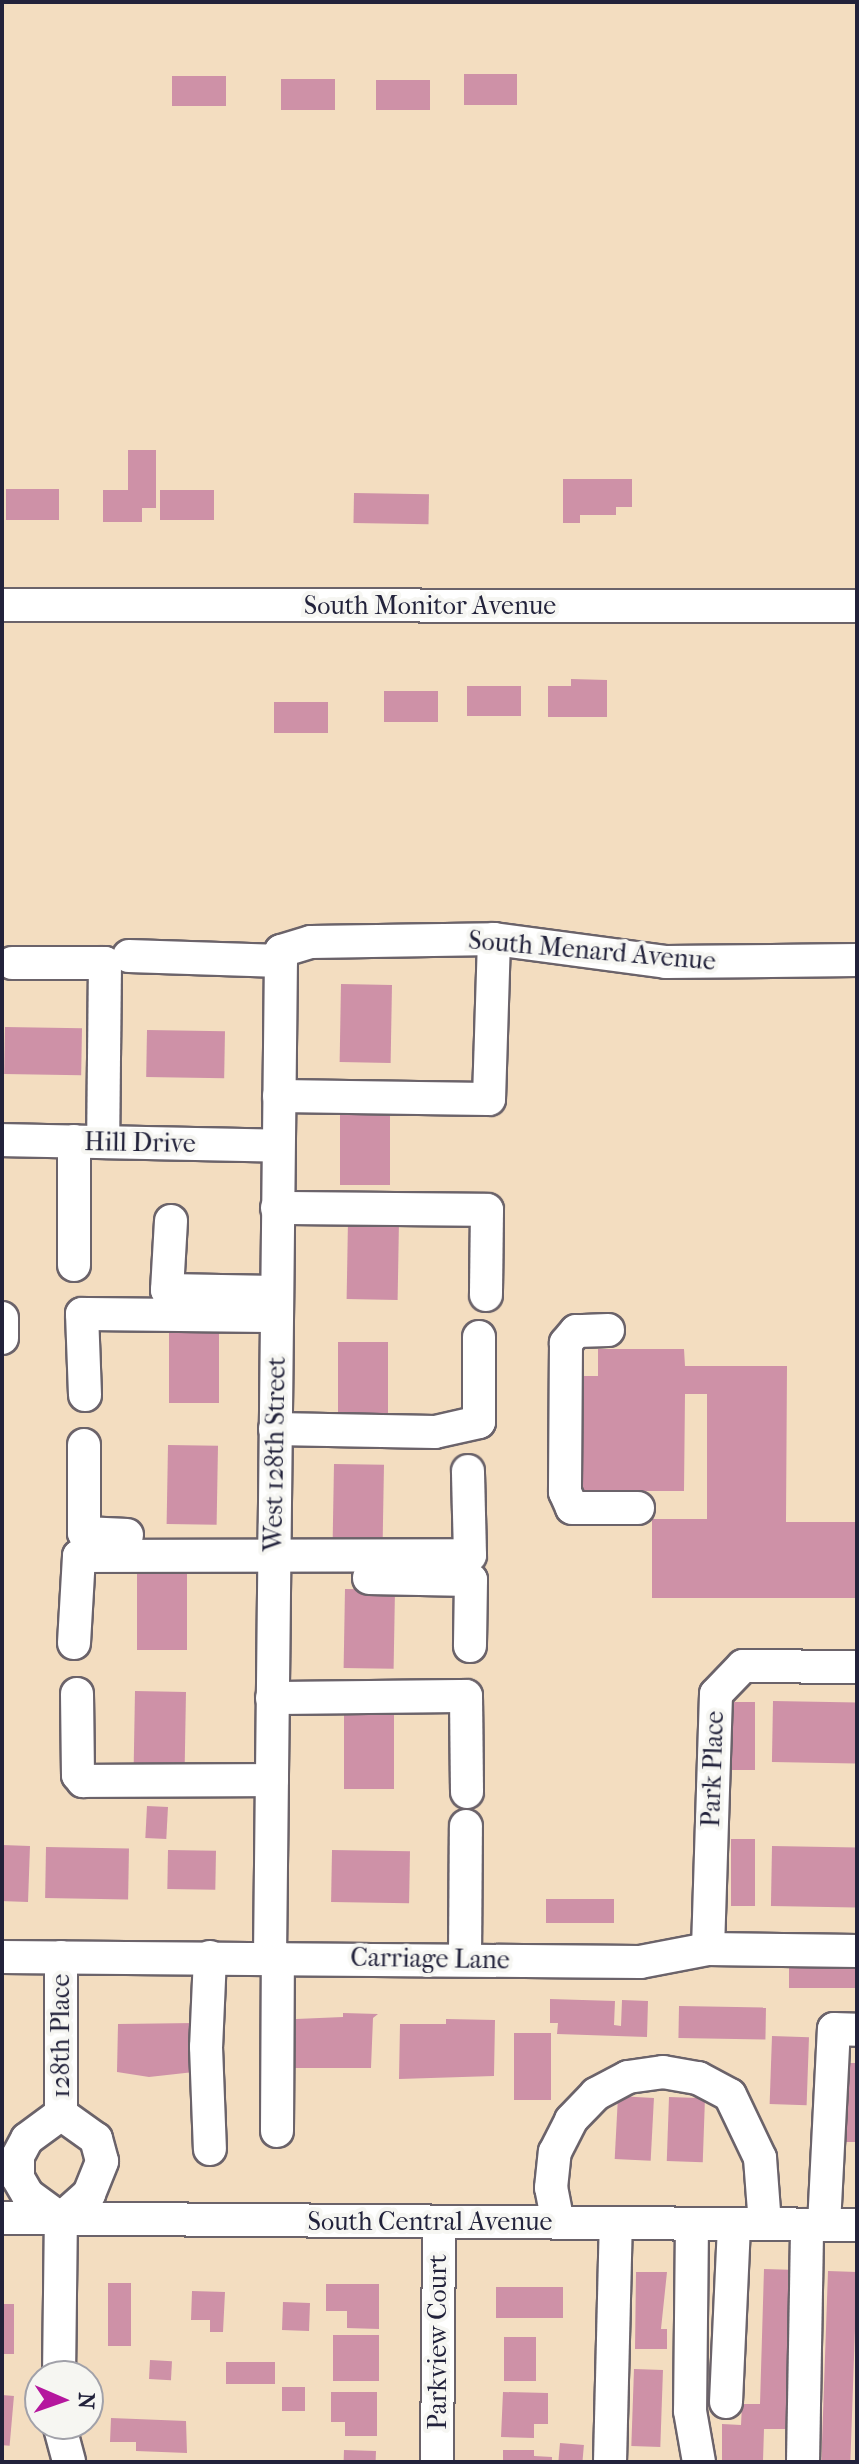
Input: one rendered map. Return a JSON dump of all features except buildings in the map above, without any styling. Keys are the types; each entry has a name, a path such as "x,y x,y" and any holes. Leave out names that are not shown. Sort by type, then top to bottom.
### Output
{"street":[{"name":"South Monitor Avenue","path":"2,605 857,606"},
{"name":"South Menard Avenue","path":"129,956 281,956 311,942 494,939 666,962 857,960"},
{"path":"279,1096 489,1099 494,939"},
{"name":"West 128th Street","path":"277,2131 272,1698 281,956"},
{"path":"12,963 105,963 74,1265"},
{"name":"Hill Drive","path":"2,1140 278,1146"},
{"path":"277,1208 487,1210 486,1295"},
{"path":"171,1221 167,1290 276,1304"},
{"path":"85,1395 82,1314 276,1304"},
{"path":"2,1318 2,1338"},
{"path":"608,1330 576,1331 566,1343 565,1492 572,1508 638,1508"},
{"path":"275,1429 435,1432 479,1422 479,1337"},
{"path":"84,1445 84,1533 471,1580 470,1646"},
{"path":"74,1643 79,1556 470,1555 468,1471"},
{"name":"Park Place","path":"708,1949 716,1694 743,1666 857,1667"},
{"path":"77,1694 78,1775 83,1781 272,1780"},
{"path":"272,1698 466,1696 467,1792"},
{"path":"465,1958 466,1826"},
{"name":"Carriage Lane","path":"2,1957 465,1958 640,1962 708,1949 857,1951"},
{"name":"128th Place","path":"61,1957 61,2114"},
{"path":"210,1957 206,2047 210,2149"},
{"path":"803,2462 816,2225 834,2029 857,2030"},
{"path":"558,2223 551,2188 555,2152 571,2120 596,2094 617,2083 663,2072 698,2078 730,2095 760,2158 726,2402"},
{"name":"128th Place","path":"61,2114 96,2139 102,2161 89,2194 61,2219 28,2195 18,2178 18,2156 27,2139 61,2114"},
{"name":"South Central Avenue","path":"2,2218 857,2225"},
{"path":"59,2360 61,2219"},
{"name":"Parkview Court","path":"437,2462 439,2222"},
{"path":"610,2462 616,2223"},
{"path":"692,2224 690,2411 699,2462"},
{"path":"63,2440 69,2462"}]}
